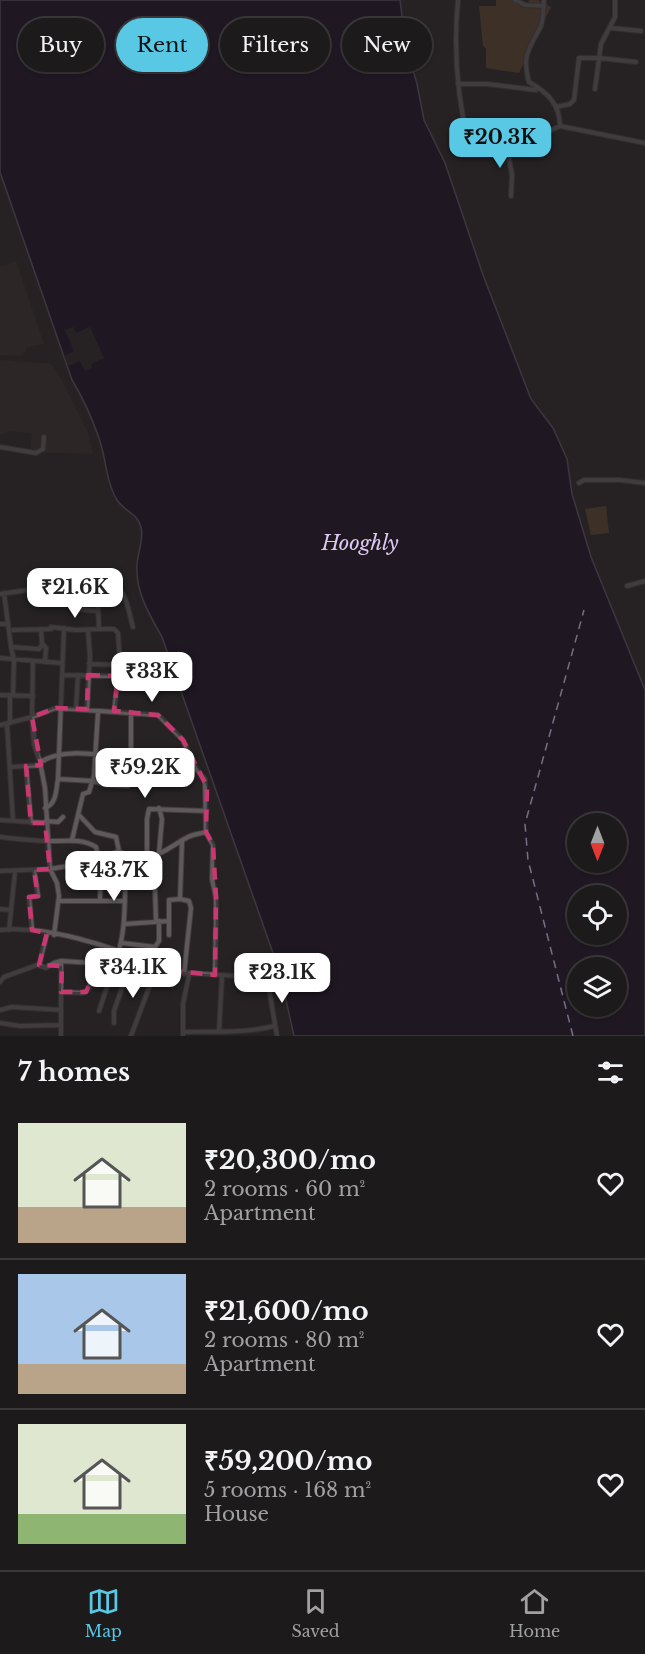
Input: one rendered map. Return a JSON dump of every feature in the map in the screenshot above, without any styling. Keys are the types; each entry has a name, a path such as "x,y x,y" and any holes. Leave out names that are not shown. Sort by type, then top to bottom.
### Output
{"street":[{"path":"458,0 454,52 470,149"},
{"path":"515,0 525,5 544,6"},
{"path":"544,0 541,27 534,35 527,55 526,72 529,82 551,97 560,119 560,126"},
{"path":"596,89 601,44 615,17 615,0"},
{"path":"610,28 641,31"},
{"path":"556,107 570,104 574,100 579,58 636,62"},
{"path":"458,84 487,84 536,90"},
{"path":"458,154 483,143 534,138 560,126 645,143"},
{"path":"506,141 512,175 511,196"},
{"path":"0,447 36,453 43,449 44,437"},
{"path":"579,483 584,480 620,480 645,483"},
{"path":"627,586 645,581"},
{"path":"69,585 71,607 98,611"},
{"path":"13,820 8,724 14,660 2,594 69,585 116,585 120,587 133,627"},
{"path":"97,585 99,629"},
{"path":"0,624 7,624"},
{"path":"45,808 49,807 55,798 58,779 64,628"},
{"path":"13,630 64,628 118,631 119,665 114,712"},
{"path":"41,629 42,645 46,648 45,662"},
{"path":"87,710 88,630"},
{"path":"11,647 39,649 42,645"},
{"path":"0,658 62,663"},
{"path":"33,661 34,744 41,764 45,788 50,869 57,883 59,901 54,934"},
{"path":"89,664 119,665"},
{"path":"62,675 118,676"},
{"path":"76,708 78,675"},
{"path":"0,695 33,696"},
{"path":"0,725 60,708 98,712 130,712 158,715 183,740 197,770 205,779 206,832 213,845 212,879 216,897 214,975"},
{"path":"72,840 83,794 89,792 93,781 98,712"},
{"path":"58,779 128,786 129,771 126,758 131,751 130,712"},
{"path":"41,764 42,760 60,754 96,754 126,758"},
{"path":"11,767 41,764"},
{"path":"26,766 31,823"},
{"path":"147,858 147,813 151,808 207,811"},
{"path":"122,943 155,947 159,941 157,855 162,819 159,808"},
{"path":"79,814 95,832 116,837 119,851 127,857 147,858 157,855 189,836 206,832"},
{"path":"0,820 31,823 58,822 63,817"},
{"path":"0,837 47,841 72,840 93,845 100,859 100,900"},
{"path":"180,899 182,841"},
{"path":"0,871 50,869 86,863 119,851"},
{"path":"99,1011 122,943 125,924 127,857"},
{"path":"32,930 29,897 38,896 34,870"},
{"path":"9,930 15,872"},
{"path":"169,935 169,900 189,901 191,908 183,1004 183,1034 219,1032 237,1034 274,1026"},
{"path":"59,901 125,901"},
{"path":"0,909 10,910"},
{"path":"125,924 169,921"},
{"path":"0,930 32,930 54,934 119,951 156,969 187,974 256,977 269,989 277,1036"},
{"path":"39,965 47,933"},
{"path":"114,1023 114,1011 133,956"},
{"path":"1,981 9,975 39,965 49,968 54,963 62,961 93,963 117,957"},
{"path":"61,992 83,993 88,990 100,960"},
{"path":"61,1036 62,961"},
{"path":"131,1036 156,969"},
{"path":"0,972 1,981"},
{"path":"219,1032 222,975"},
{"path":"0,1010 12,1007 61,1010"},
{"path":"0,1023 20,1026 61,1025"}],"highlighted area":[{"path":"88,675 118,676 114,711 158,715 183,740 207,787 206,832 213,845 216,897 215,975 156,969 119,951 117,957 100,960 86,992 61,992 62,966 39,965 47,933 32,930 29,913 29,897 38,896 34,870 50,869 45,823 31,823 26,766 41,765 32,717 56,708 87,709"}],"shaded area":[{"path":"496,0 512,0 526,6 529,0 538,0 551,7 519,73 486,68 486,49 483,45 479,6 496,6"},
{"path":"16,261 44,344 27,347 22,356 0,355 0,267"},
{"path":"0,360 51,364 88,433 93,454 38,452 31,448 32,433 9,431 0,435"},
{"path":"606,506 609,533 591,535 585,509"}],"water":[{"name":"Hooghly","path":"0,0 400,0 402,18 342,18 342,72 414,72 424,120 445,163 483,275 531,399 553,428 567,459 572,494 591,557 645,690 645,1036 294,1036 280,973 162,637 148,611 138,584 137,564 141,527 137,519 120,504 113,493 99,438 72,380 0,172"}],"pier":[{"path":"73,327 76,333 90,327 104,358 91,364 92,368 85,371 80,361 68,366 64,356 74,351 65,330"}],"ferry route":[{"path":"573,1036 528,860 525,824 584,610"}]}
